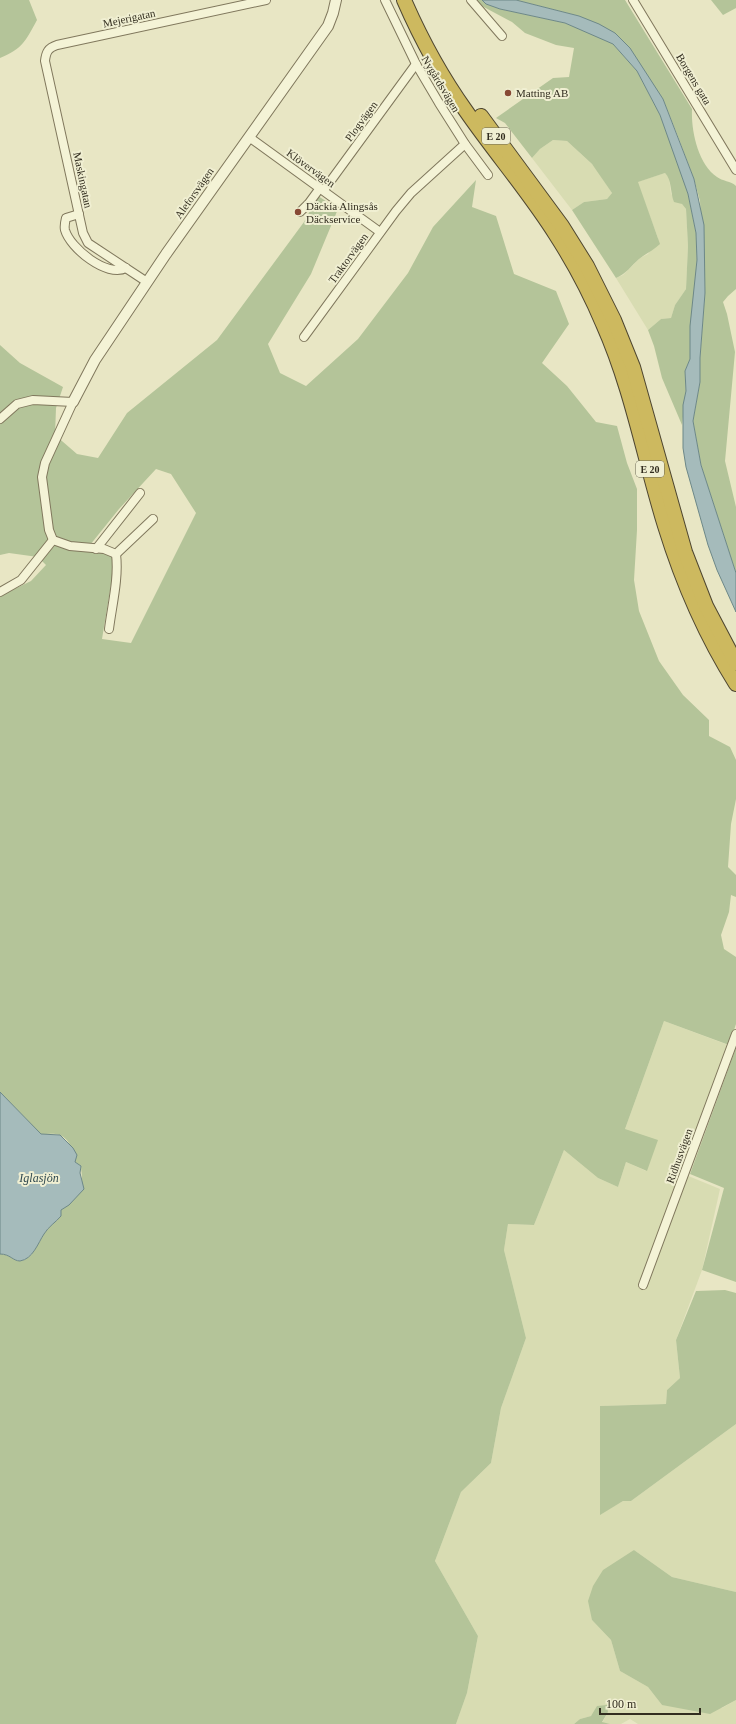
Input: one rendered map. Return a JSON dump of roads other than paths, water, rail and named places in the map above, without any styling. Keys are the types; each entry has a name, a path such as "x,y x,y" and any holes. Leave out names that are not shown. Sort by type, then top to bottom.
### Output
{"highway":[{"name":"E 20","path":"404,0 418,32 440,71 465,111 556,234 579,273 604,324 622,370 636,414 665,524 685,584 716,649 736,684"},
{"name":"E 20","path":"414,0 449,68 474,106 520,166 562,226 587,266 611,314 635,374 685,552 706,606 736,663"}],"street":[{"name":"Mejerigatan","path":"46,52 57,45 266,0"},
{"name":"Aleforsvägen","path":"53,540 48,530 42,478 45,463 73,402 95,360 147,282 328,26 334,14 336,0"},
{"name":"Nygårdsvägen","path":"384,0 416,64 465,144 488,175"},
{"path":"471,0 502,36"},
{"name":"Borgens gata","path":"633,0 736,170"},
{"name":"Maskingatan","path":"46,52 45,61 79,214 88,243 147,282"},
{"name":"Plogvägen","path":"300,212 322,189 416,64"},
{"name":"Klövervägen","path":"249,137 380,232"},
{"name":"Traktorvägen","path":"304,337 380,232 411,193 465,144"},
{"path":"79,214 66,218 65,230 74,244 89,258 103,268 120,271 126,268"},
{"path":"0,419 17,404 32,400 73,402"},
{"path":"96,549 140,493"},
{"path":"116,554 153,519"},
{"path":"0,592 21,580 53,540 70,546 104,549 116,554"},
{"path":"109,629 117,560 116,554"},
{"name":"Ridhusvägen","path":"643,1285 736,1034"}],"water":[{"path":"482,0 516,0 579,16 599,24 615,33 630,48 663,99 694,179 704,225 705,293 700,358 700,382 693,421 701,465 736,573 736,612 717,570 708,545 686,467 683,448 683,405 686,391 685,371 690,359 690,326 697,260 696,233 688,194 660,115 637,71 613,44 565,23 500,9 486,4"},
{"name":"Iglasjön","path":"0,1092 41,1134 60,1135 73,1148 77,1155 75,1162 81,1166 80,1173 84,1189 69,1205 61,1210 61,1216 46,1231 32,1254 25,1260 20,1261 0,1254"}],"place":[{"name":"Matting AB","path":"508,93"},
{"name":"Däckia Alingsås Däckservice","path":"298,212"}]}
